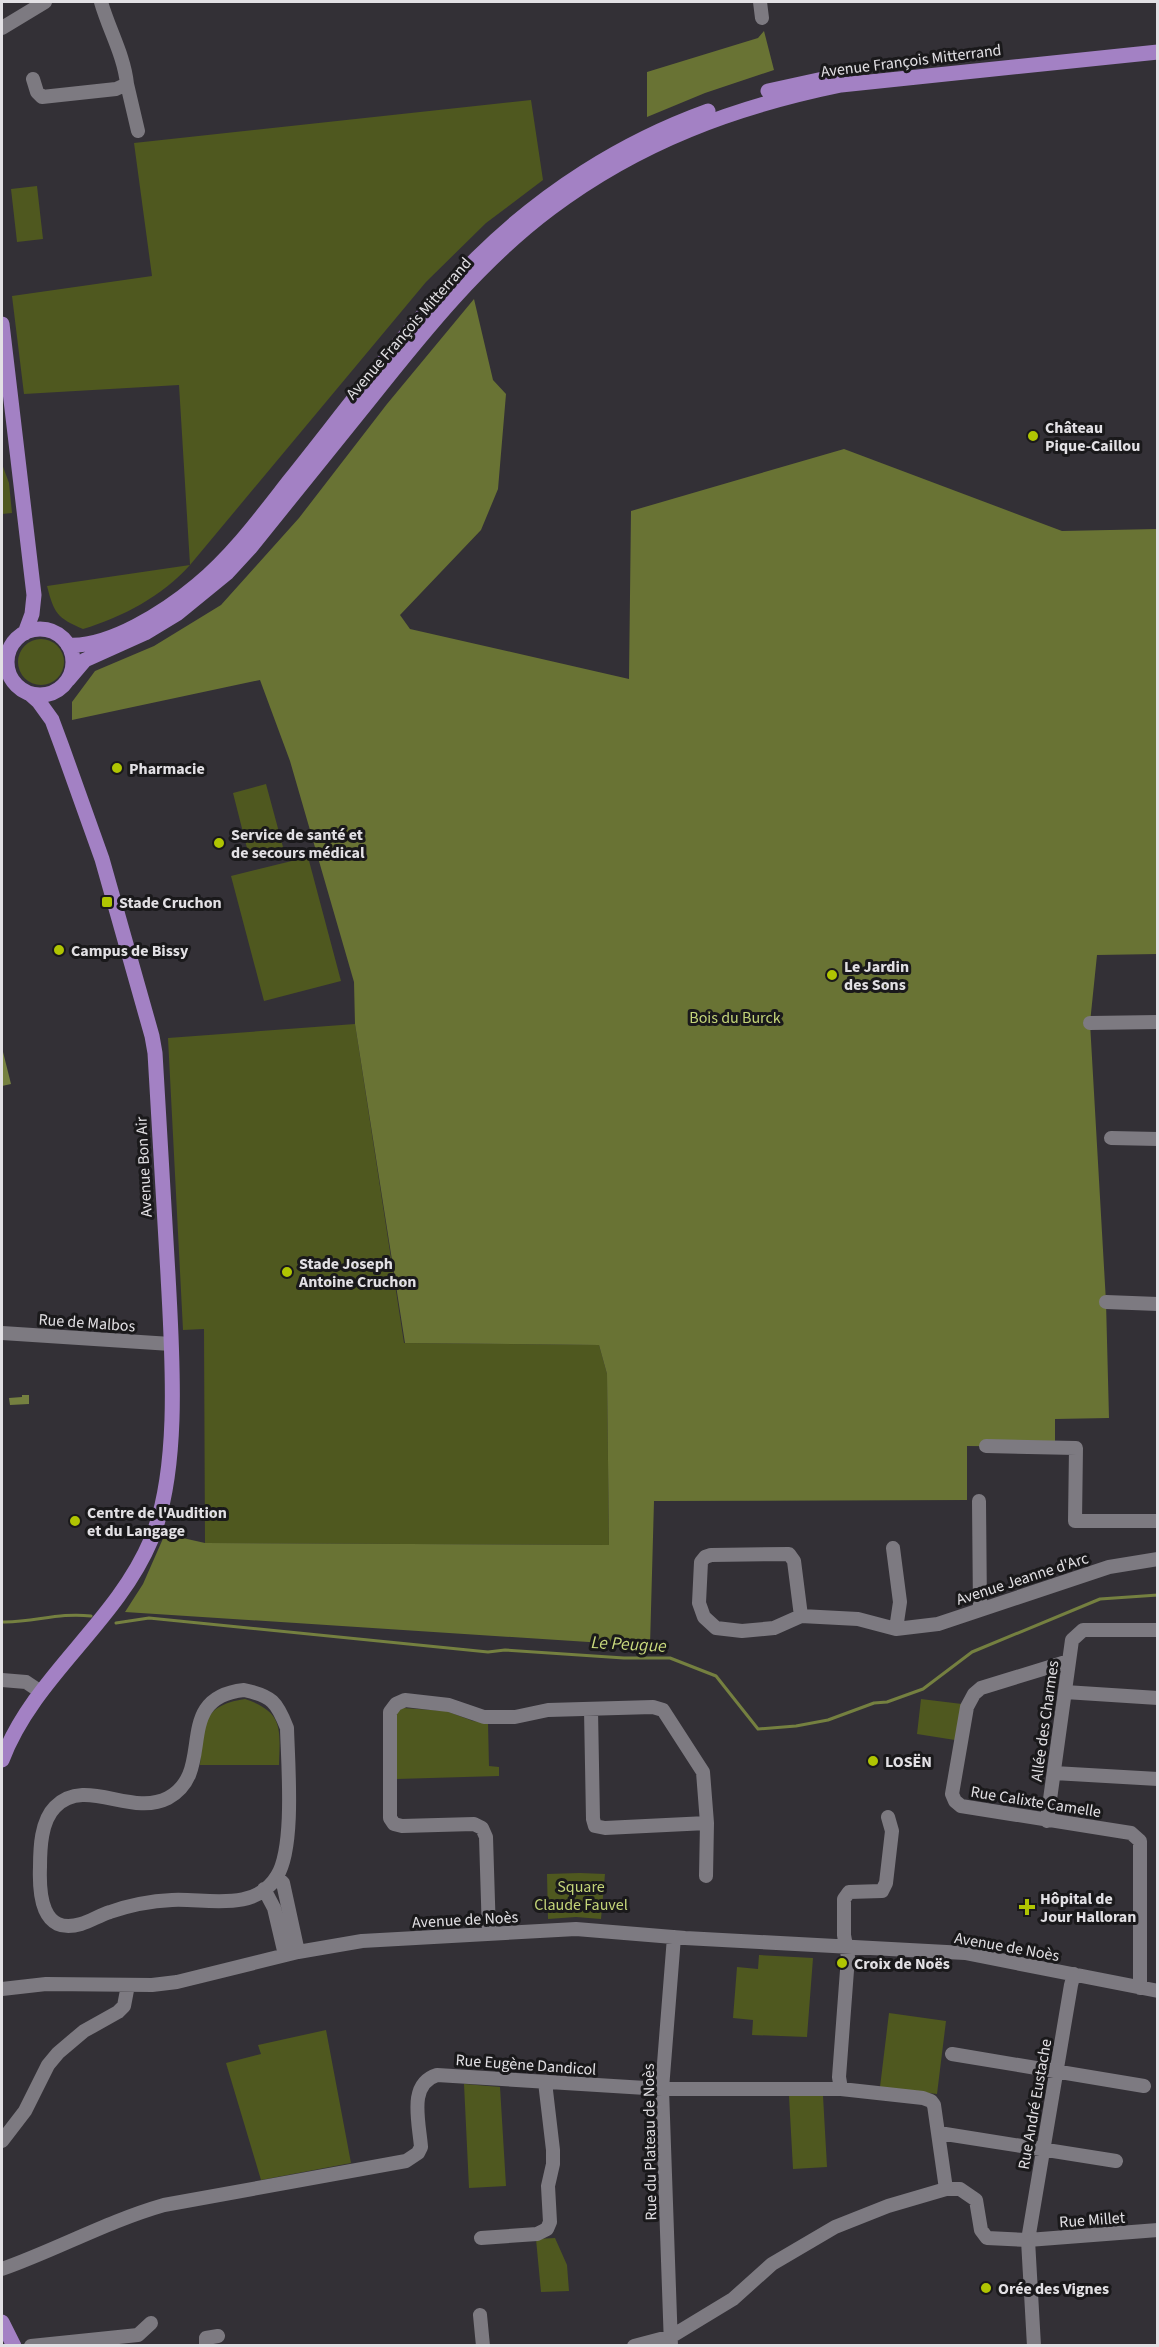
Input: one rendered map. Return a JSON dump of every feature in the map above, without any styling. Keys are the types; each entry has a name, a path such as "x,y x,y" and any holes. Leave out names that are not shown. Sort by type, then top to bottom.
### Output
{"main road":[{"name":"Avenue François Mitterrand","path":"68,645 84,646 115,635 143,621 198,585 245,537 400,343 476,258 543,200 642,138 728,103 806,81 874,71 1158,42"},
{"name":"Avenue François Mitterrand","path":"63,685 85,660 145,633 178,613 227,573 250,548 408,350 457,295 486,265 550,209 596,177 647,148 690,128 755,105 810,91 874,81 1158,52"},
{"path":"2,324 8,420 34,595 41,614 68,645 73,662 52,720"},
{"path":"25,633 32,614 34,595"},
{"path":"56,633 38,629 25,633 13,643 5,654 5,677 30,694 46,695 63,685"},
{"name":"Avenue Bon Air","path":"2,1760 23,1719 41,1692 130,1582 151,1540 162,1508 171,1436 171,1344 155,1053 152,1036 102,859 52,720 30,694"},
{"path":"2,2322 14,2346"}],"street":[{"path":"2,28 45,2"},
{"path":"101,2 111,32 120,49 138,131"},
{"path":"759,2 762,18"},
{"path":"33,79 37,92 42,98 116,89 127,84"},
{"path":"1090,1023 1158,1022"},
{"path":"1111,1138 1158,1139"},
{"path":"1106,1302 1158,1304"},
{"name":"Rue de Malbos","path":"2,1333 171,1344"},
{"path":"986,1446 1076,1448 1075,1521 1158,1521"},
{"path":"980,1501 980,1610"},
{"path":"801,1616 794,1561 789,1554 711,1555 705,1557 701,1562 699,1603 704,1617 717,1628 742,1631 774,1628 801,1616 858,1619 897,1629 900,1602 893,1548"},
{"name":"Avenue Jeanne d'Arc","path":"897,1629 938,1624 1108,1567 1158,1559"},
{"name":"Allée des Charmes","path":"1047,1821 1072,1640 1083,1630 1158,1630"},
{"name":"Rue Calixte Camelle","path":"1069,1661 981,1688 974,1694 968,1707 952,1794 961,1806 1131,1833 1140,1841 1140,1988"},
{"path":"2,1680 26,1682 41,1692"},
{"path":"244,1689 273,1700 287,1728 288,1836 284,1861 277,1877 264,1889 238,1901 196,1899 153,1901 127,1906 80,1924 67,1926 56,1923 44,1910 41,1899 39,1869 44,1828 55,1807 74,1795 86,1794 144,1804 168,1798 179,1789 193,1764 200,1718 209,1704 231,1691 244,1689"},
{"path":"1065,1692 1158,1698"},
{"path":"489,1934 486,1837 482,1828 474,1824 402,1826 394,1824 390,1818 390,1712 396,1704 405,1700 449,1705 484,1717 515,1717 548,1710 653,1707 663,1710 703,1772 707,1823 706,1876"},
{"path":"591,1710 595,1826 605,1828 707,1823"},
{"path":"1054,1773 1158,1779"},
{"path":"841,2090 839,2077 848,1957 844,1899 849,1892 882,1891 892,1831 888,1817"},
{"path":"277,1877 283,1883 291,1953"},
{"path":"264,1889 274,1908 291,1953"},
{"name":"Avenue de Noès","path":"2,1989 46,1984 128,1985 177,1982 291,1953 362,1941 576,1929 846,1948 965,1953 1158,1991"},
{"name":"Rue du Plateau de Noès","path":"671,2341 662,2089 674,1937"},
{"name":"Rue André Eustache","path":"1034,2346 1028,2240 1074,1974"},
{"path":"2,2141 25,2111 48,2065 69,2042 124,2006 128,1985"},
{"path":"952,2054 1143,2086"},
{"name":"Rue Eugène Dandicol","path":"2,2269 45,2254 128,2216 164,2205 406,2161 418,2153 421,2147 418,2090 427,2078 437,2075 662,2089 841,2090 931,2101 934,2105 939,2133 946,2189"},
{"path":"480,2238 495,2243 537,2234 547,2229 550,2222 548,2186 553,2164 553,2150 545,2082"},
{"path":"939,2133 1116,2161"},
{"path":"634,2346 671,2341 733,2299 772,2264 835,2227 888,2206 946,2189 960,2189 976,2200 981,2230 987,2238 1028,2240"},
{"name":"Rue Millet","path":"1028,2240 1158,2230"},
{"path":"480,2315 483,2346"},
{"path":"30,2346 138,2335 151,2323"},
{"path":"206,2346 206,2338 218,2336"}],"green space":[{"path":"764,31 774,70 705,93 647,117 647,72 758,38"},
{"path":"531,100 543,180 486,223 426,282 190,565 179,385 24,394 12,296 152,276 134,143"},
{"path":"37,186 43,239 17,242 11,189"},
{"name":"Bois du Burck","path":"474,299 493,380 506,394 498,489 481,530 400,615 410,629 629,679 631,511 844,449 1062,531 1157,529 1157,954 1097,955 1090,1023 1106,1302 1109,1418 1055,1419 1055,1447 967,1446 967,1500 654,1501 650,1646 125,1612 143,1584 165,1534 205,1543 609,1545 607,1374 599,1345 405,1343 355,1024 354,982 290,761 260,680 72,720 72,702 95,671 154,646 221,605 299,518 387,404"},
{"path":"2,464 9,483 12,513 2,514"},
{"path":"190,565 167,586 141,604 127,612 83,629 62,618 52,603 47,586"},
{"path":"41,639 57,646 64,662 57,678 41,685 25,678 18,662 25,646"},
{"path":"266,784 283,847 249,856 233,793"},
{"path":"308,857 341,981 264,1001 231,876"},
{"name":"Stade Joseph Antoine Cruchon","path":"355,1024 404,1343 599,1345 607,1374 609,1545 205,1543 204,1329 183,1330 168,1038"},
{"path":"245,1699 267,1710 277,1723 280,1741 279,1765 200,1765 207,1720 219,1707"},
{"path":"921,1699 962,1704 955,1740 917,1734"},
{"path":"403,1708 446,1711 473,1721 488,1723 489,1766 499,1767 499,1776 396,1779 397,1713"},
{"name":"Square Claude Fauvel","path":"547,1874 605,1874 601,1919 576,1917 548,1919"},
{"path":"759,1955 813,1958 807,2037 752,2035 753,2020 733,2018 737,1967 758,1969"},
{"path":"889,2013 946,2021 937,2094 880,2087"},
{"path":"326,2030 351,2163 261,2180 226,2063 261,2054 258,2045"},
{"path":"464,2084 500,2087 506,2186 469,2188"},
{"path":"789,2096 823,2096 827,2167 793,2169"},
{"path":"555,2238 567,2265 569,2291 541,2292 536,2239"}],"shaded area":[{"path":"2,1048 11,1084 2,1086"},
{"path":"22,1395 29,1395 29,1404 10,1405 9,1398 22,1397"}],"waterway":[{"name":"Le Peugue","path":"116,1623 149,1618 488,1652 505,1650 624,1658 670,1658 716,1676 758,1729 796,1726 828,1720 874,1703 887,1702 923,1689 972,1652 1100,1599 1158,1595"},
{"name":"Le Peugue","path":"2,1622 68,1615 91,1616"}],"place":[{"name":"Château Pique-Caillou","path":"1033,436"},
{"name":"Pharmacie","path":"117,768"},
{"name":"Service de santé et de secours médical","path":"219,843"},
{"name":"Stade Cruchon","path":"107,902"},
{"name":"Campus de Bissy","path":"59,950"},
{"name":"Le Jardin des Sons","path":"832,975"},
{"name":"Stade Joseph Antoine Cruchon","path":"287,1272"},
{"name":"Centre de l'Audition et du Langage","path":"75,1521"},
{"name":"LOSËN","path":"873,1761"},
{"name":"Hôpital de Jour Halloran","path":"1027,1907"},
{"name":"Croix de Noës","path":"842,1963"},
{"name":"Orée des Vignes","path":"986,2288"}]}
